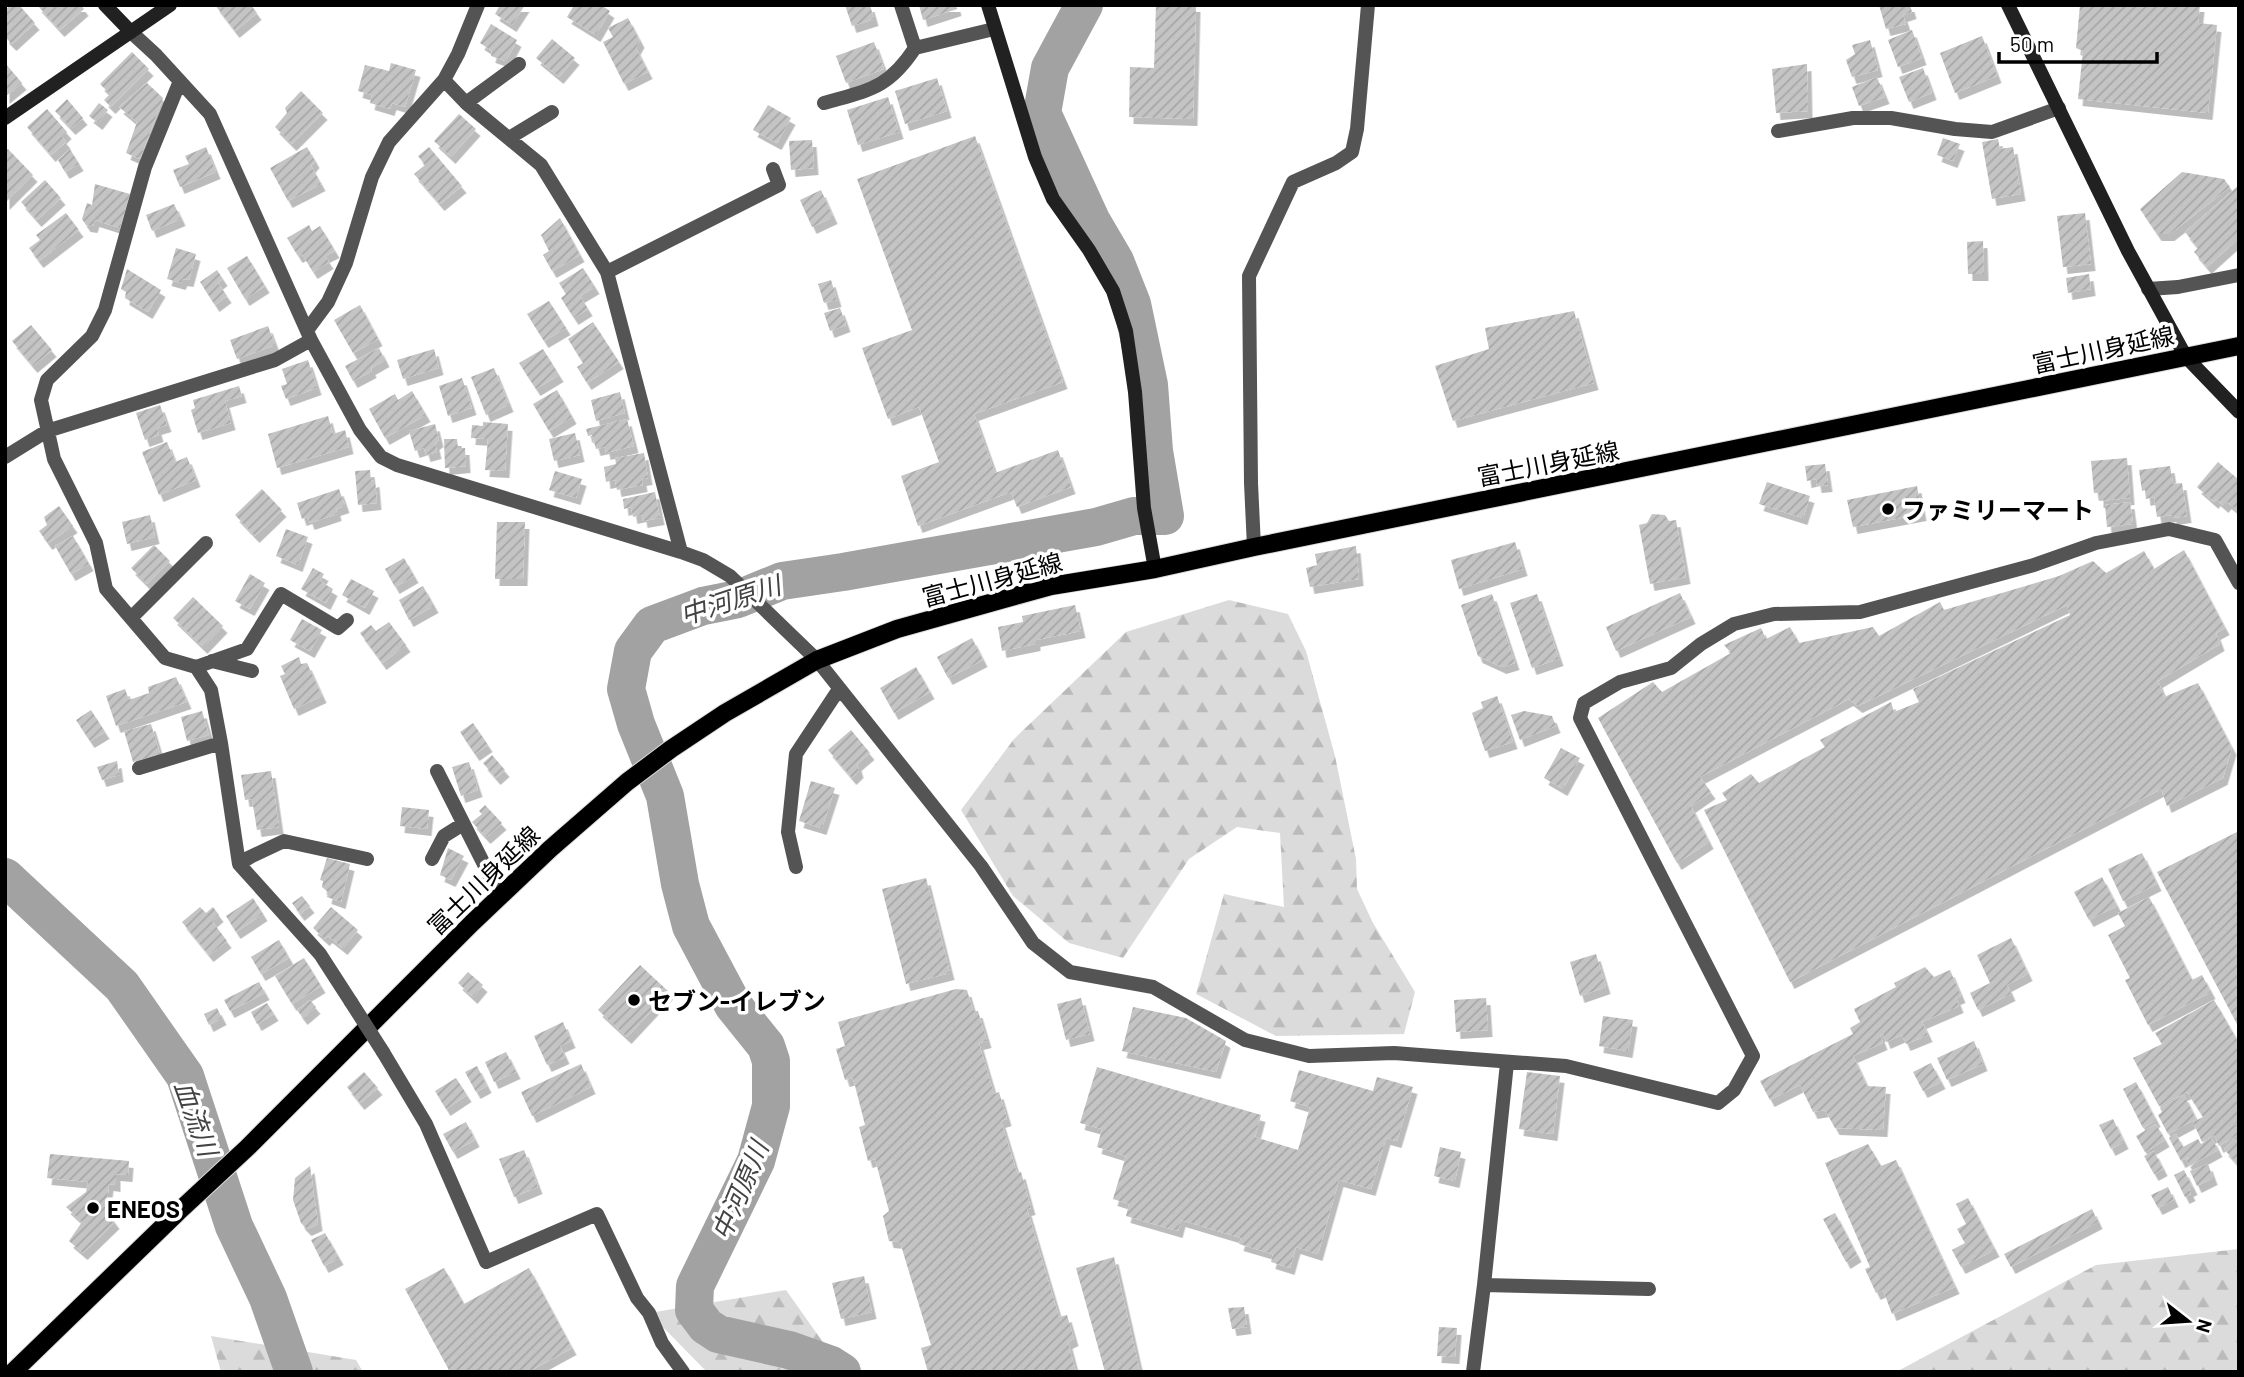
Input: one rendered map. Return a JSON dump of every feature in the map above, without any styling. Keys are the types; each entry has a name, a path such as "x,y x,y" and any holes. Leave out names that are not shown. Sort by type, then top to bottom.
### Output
{"main road":[{"name":"富士川身延線","path":"13,1372 177,1212 247,1148 550,849 671,749 725,713 817,660 897,629 1051,586 1155,569 2239,346"}],"street":[{"path":"106,5 210,114 309,335 360,430 382,457 397,465 681,552 703,560 730,576 817,660 981,866 1032,943 1070,972 1153,987 1245,1040 1309,1056 1394,1053 1566,1066 1718,1103 1734,1090 1754,1056 1580,718 1584,702 1620,682 1671,668 1701,644 1734,624 1774,614 1860,612 2034,565 2096,542 2169,529 2215,540 2239,583"},
{"path":"5,118 170,5"},
{"path":"5,457 47,431 275,360 309,335 346,263 372,177 389,142 444,80 478,5"},
{"path":"901,5 915,48"},
{"path":"988,5 1035,157 1053,199 1089,250 1113,291 1126,331 1135,392 1144,508 1155,569"},
{"path":"1254,547 1249,276 1293,182 1336,163 1352,152 1357,129 1368,5"},
{"path":"2008,5 2148,289 2186,357 2239,412"},
{"path":"824,103 883,83 901,69 915,48 994,29"},
{"path":"466,103 519,64"},
{"path":"444,80 466,103 541,165 607,272 681,552"},
{"path":"180,81 145,167 105,310 92,336 47,380 41,400 54,459 96,543 106,590 165,658 196,667 247,649 281,594 338,628 347,620"},
{"path":"1778,131 1853,118 1891,118 1955,129 1992,132 2059,108"},
{"path":"509,138 552,112"},
{"path":"607,272 779,185 773,169"},
{"path":"2148,289 2239,275"},
{"path":"131,618 205,543"},
{"path":"212,661 252,671"},
{"path":"196,667 211,690 239,864 320,954 352,1002 426,1124 486,1262 597,1214 637,1298 649,1313 662,1343 683,1372"},
{"path":"796,867 788,832 796,754 839,689"},
{"path":"139,768 221,743"},
{"path":"437,771 500,897"},
{"path":"432,859 444,835 464,824"},
{"path":"239,864 284,841 367,859"},
{"path":"1473,1372 1507,1063"},
{"path":"1484,1285 1649,1289"}],"green space":[{"path":"1229,600 1288,614 1306,651 1335,756 1356,859 1357,889 1373,923 1415,992 1404,1034 1276,1036 1196,994 1224,894 1284,907 1280,833 1237,827 1189,859 1123,958 1069,943 1013,896 961,810 1014,739 1126,632"},
{"path":"2239,1249 2239,1372 1896,1372 2096,1265"},
{"path":"786,1290 844,1372 707,1372 649,1313"},
{"path":"211,1336 356,1360 363,1372 221,1372"}],"building":[{"path":"11,5 19,5 35,23 12,44 5,37 5,10"},
{"path":"37,5 81,5 84,9 60,30"},
{"path":"215,5 251,5 257,13 235,31"},
{"path":"500,5 525,5 512,25 495,14"},
{"path":"570,5 601,5 610,11 596,35 567,17 573,7"},
{"path":"845,5 870,5 874,19 852,26"},
{"path":"919,5 956,5 957,9 923,20"},
{"path":"1156,5 1196,5 1193,119 1129,117 1130,67 1154,68"},
{"path":"1879,5 1910,5 1912,12 1903,15 1906,24 1886,29"},
{"path":"2080,5 2200,5 2198,23 2217,25 2208,113 2078,99 2083,51 2076,48"},
{"path":"628,18 640,41 636,48 648,72 624,84 603,42 613,37 608,28"},
{"path":"491,24 517,40 506,61 491,56 492,51 480,43"},
{"path":"1912,30 1922,58 1898,67 1888,40"},
{"path":"1982,36 1997,76 1955,93 1940,53"},
{"path":"552,39 575,58 559,77 536,58"},
{"path":"1870,40 1878,70 1852,77 1846,60 1855,54 1852,45"},
{"path":"874,42 884,69 846,83 836,56"},
{"path":"132,52 149,69 111,107 104,100 110,94 100,84"},
{"path":"5,63 22,83 5,97"},
{"path":"391,63 416,70 405,107 392,103 390,109 370,103 372,95 358,91 365,65 389,71"},
{"path":"1807,64 1808,111 1776,113 1772,69"},
{"path":"1923,68 1932,93 1909,102 1899,77"},
{"path":"1877,77 1885,97 1859,106 1852,87"},
{"path":"937,78 947,111 905,124 895,91"},
{"path":"147,83 163,98 140,159 126,153 137,122 119,107"},
{"path":"301,91 323,113 292,144 275,127 287,113 285,108"},
{"path":"888,97 899,132 858,145 847,110"},
{"path":"67,99 83,118 71,128 55,111"},
{"path":"99,103 108,110 98,123 89,116"},
{"path":"768,105 791,118 777,143 753,130"},
{"path":"47,109 67,132 62,137 66,142 51,155 27,127"},
{"path":"459,114 476,129 451,157 434,141"},
{"path":"975,136 1063,382 974,414 995,473 1058,450 1071,487 1017,507 1011,492 918,526 901,476 939,462 919,407 888,419 862,348 912,330 857,179"},
{"path":"1943,138 1960,144 1953,161 1937,155"},
{"path":"1998,139 2000,149 2013,147 2021,194 1992,199 1982,142"},
{"path":"812,140 814,168 791,170 789,141"},
{"path":"206,147 216,172 180,187 173,170 189,164 185,156"},
{"path":"307,147 315,161 311,166 321,184 288,201 270,168"},
{"path":"429,147 462,186 440,204 414,174 425,165 418,156"},
{"path":"8,149 33,175 5,203 5,151"},
{"path":"70,149 79,164 65,172 58,160"},
{"path":"2182,172 2224,179 2230,187 2170,234 2157,234 2140,209"},
{"path":"45,180 61,198 37,220 21,202"},
{"path":"95,184 130,194 120,228 95,220 93,226 86,225 82,219 87,203 92,205"},
{"path":"2239,185 2239,238 2207,267 2194,252 2198,248 2185,232"},
{"path":"821,190 833,217 812,227 800,200"},
{"path":"174,204 181,219 152,231 146,215"},
{"path":"66,213 79,230 39,261 29,248 40,240 36,235"},
{"path":"2085,213 2091,264 2063,267 2057,216"},
{"path":"560,218 580,255 552,271 543,255 549,251 541,235"},
{"path":"309,225 312,231 320,226 335,251 325,256 329,262 313,272 302,254 298,256 287,238"},
{"path":"1983,241 1984,274 1968,274 1967,242"},
{"path":"176,248 196,254 189,280 183,279 181,283 167,279"},
{"path":"247,256 265,286 245,299 227,268"},
{"path":"583,268 595,287 580,296 588,309 574,318 561,298 566,294 559,283"},
{"path":"127,269 161,290 148,312 125,298 126,292 121,289"},
{"path":"217,270 223,279 218,283 227,296 215,305 200,282"},
{"path":"2089,274 2091,289 2068,293 2066,278"},
{"path":"831,280 837,300 824,303 818,284"},
{"path":"549,301 566,328 544,341 527,314"},
{"path":"360,305 378,339 353,353 334,320"},
{"path":"840,308 846,325 830,331 824,313"},
{"path":"1574,311 1594,383 1453,421 1435,366 1489,349 1485,328"},
{"path":"593,322 619,362 587,383 577,367 583,363 568,339"},
{"path":"31,325 52,350 33,366 12,341"},
{"path":"268,326 275,345 237,359 230,340"},
{"path":"379,348 385,360 353,381 345,366"},
{"path":"434,349 439,368 403,379 397,360"},
{"path":"543,349 559,375 536,389 519,363"},
{"path":"308,360 317,388 286,399 281,386 287,384 282,369"},
{"path":"494,368 509,405 486,415 471,377"},
{"path":"462,378 472,408 448,416 439,386"},
{"path":"239,386 242,396 225,401 231,423 198,433 191,410 195,408 193,400"},
{"path":"557,390 572,417 549,431 533,404"},
{"path":"412,391 426,415 385,438 369,409 395,394 398,400"},
{"path":"620,392 625,413 596,421 591,400"},
{"path":"160,405 167,425 157,428 159,435 145,440 136,413"},
{"path":"328,416 333,434 345,430 349,447 277,468 268,434"},
{"path":"627,419 634,446 606,453 605,447 596,449 592,435 588,436 586,429"},
{"path":"483,422 508,424 505,471 485,470 488,439 471,438 472,425 483,426"},
{"path":"435,424 439,440 435,443 437,452 426,455 424,448 415,451 409,431"},
{"path":"575,433 580,455 554,461 549,439"},
{"path":"444,439 457,439 458,448 465,448 466,466 445,468"},
{"path":"167,442 175,462 187,457 196,480 159,495 142,452"},
{"path":"644,453 648,478 642,479 643,485 617,490 615,480 606,482 604,467 616,464 615,458"},
{"path":"2127,458 2130,498 2099,501 2099,493 2094,493 2091,461"},
{"path":"2218,462 2239,480 2239,512 2227,502 2224,506 2216,499 2214,502 2197,487"},
{"path":"1825,464 1828,485 1817,486 1816,479 1807,481 1805,466"},
{"path":"2170,466 2173,484 2182,483 2187,516 2157,517 2154,497 2146,499 2145,490 2142,491 2139,470"},
{"path":"370,470 371,481 375,480 377,503 358,505 355,471"},
{"path":"555,471 582,479 576,498 549,490"},
{"path":"1767,482 1810,496 1803,518 1759,504"},
{"path":"1917,486 1922,514 1853,527 1847,500"},
{"path":"262,489 282,510 255,536 235,515"},
{"path":"339,489 345,506 336,509 337,514 310,523 308,517 302,519 297,503"},
{"path":"655,492 660,518 643,521 642,515 633,517 631,507 624,509 623,499"},
{"path":"2130,502 2133,524 2107,527 2105,505"},
{"path":"59,506 73,526 48,543 39,531 47,525 44,517"},
{"path":"1652,514 1665,515 1669,521 1676,520 1686,577 1650,584 1639,525 1647,523"},
{"path":"150,515 155,537 127,544 122,522"},
{"path":"497,522 525,522 523,579 495,579"},
{"path":"286,529 308,537 298,565 276,556"},
{"path":"73,536 89,564 71,574 55,546"},
{"path":"1515,542 1523,569 1459,589 1451,560"},
{"path":"154,545 170,561 147,584 131,568"},
{"path":"1356,546 1359,579 1310,587 1306,568 1317,565 1315,554"},
{"path":"2184,550 2225,628 2216,633 2220,644 2158,681 2164,697 2198,683 2232,748 2223,778 2167,806 2161,789 1790,982 1704,810 1727,800 1722,793 1751,774 1759,783 1825,747 1820,740 1891,702 1894,712 1919,702 1913,689 2070,615 2067,605 1858,706 1849,699 1700,777 1711,792 1691,806 1709,842 1677,863 1598,718 1653,682 1662,692 1731,653 1724,645 1761,628 1766,639 1790,627 1799,643 1873,627 1879,636 1940,602 1944,610 2059,576 2093,561 2106,573 2144,551 2154,569"},
{"path":"404,558 414,576 395,587 385,569"},
{"path":"313,568 324,574 320,581 333,589 326,603 301,589"},
{"path":"250,574 265,583 250,609 235,601"},
{"path":"351,579 374,591 365,608 342,595"},
{"path":"423,586 434,606 409,620 399,600"},
{"path":"1680,593 1691,617 1616,651 1606,627"},
{"path":"1492,594 1515,663 1502,667 1478,656 1461,605"},
{"path":"1537,594 1559,659 1532,668 1510,603"},
{"path":"193,597 223,626 203,647 173,618"},
{"path":"1075,605 1081,631 1036,640 1036,644 1002,651 998,627 1023,622 1022,616"},
{"path":"302,619 322,630 310,651 290,640"},
{"path":"389,622 406,645 382,663 360,633 371,625 376,631"},
{"path":"972,638 983,660 948,678 937,657"},
{"path":"299,657 301,664 307,663 322,696 294,709 280,676 285,674 281,666"},
{"path":"916,667 930,692 894,713 880,688"},
{"path":"176,677 187,702 116,726 106,696 125,689 129,700 149,693 148,687"},
{"path":"1497,696 1513,742 1485,751 1472,713 1483,708 1481,702"},
{"path":"91,710 105,732 90,741 76,720"},
{"path":"202,711 209,735 187,741 181,717"},
{"path":"1524,711 1552,716 1556,726 1520,740 1511,715"},
{"path":"473,723 488,745 475,754 460,732"},
{"path":"151,724 160,754 133,762 124,731"},
{"path":"851,730 870,753 857,764 859,771 852,778 828,750"},
{"path":"1561,748 1580,758 1563,789 1544,778"},
{"path":"492,755 505,770 496,778 483,763"},
{"path":"117,761 119,775 102,780 97,767"},
{"path":"469,762 478,790 461,796 452,767"},
{"path":"271,771 279,827 257,830 252,799 245,800 241,775"},
{"path":"811,781 835,788 822,828 799,821"},
{"path":"485,805 502,823 486,837 472,822 482,814 479,811"},
{"path":"402,807 429,810 427,829 400,826"},
{"path":"2239,831 2239,1028 2157,872"},
{"path":"448,848 464,856 451,880 440,875"},
{"path":"2142,853 2157,884 2123,901 2108,869"},
{"path":"327,858 350,864 341,902 327,897 328,892 322,887 323,881 320,880"},
{"path":"2102,877 2117,906 2089,920 2074,892"},
{"path":"926,878 950,973 906,984 882,889"},
{"path":"302,896 310,906 300,914 292,903"},
{"path":"2149,897 2192,980 2202,975 2211,992 2148,1025 2125,980 2130,978 2108,935 2125,926 2118,913"},
{"path":"253,898 263,914 236,932 226,916"},
{"path":"200,907 206,913 213,907 219,915 212,921 227,941 209,955 182,922"},
{"path":"331,907 358,930 343,948 328,936 325,939 313,928"},
{"path":"2011,938 2028,974 2007,985 2011,994 1978,1010 1970,993 1990,983 1977,955"},
{"path":"279,940 289,958 261,974 251,957"},
{"path":"1596,954 1606,987 1580,996 1570,962"},
{"path":"304,958 321,986 292,1004 275,976"},
{"path":"640,965 669,992 627,1037 598,1010"},
{"path":"1925,967 1934,977 1950,970 1961,996 1956,998 1959,1006 1922,1022 1928,1035 1906,1044 1902,1035 1886,1042 1883,1034 1880,1035 1883,1043 1853,1056 1867,1086 1886,1087 1883,1130 1835,1128 1825,1110 1813,1112 1800,1085 1770,1100 1760,1081 1853,1034 1850,1028 1860,1022 1854,1009 1896,987 1894,983"},
{"path":"468,972 483,985 473,997 458,983"},
{"path":"259,982 265,993 230,1011 224,1000"},
{"path":"956,989 967,990 973,1011 978,1011 987,1041 979,1043 994,1094 999,1092 1007,1119 1001,1121 1017,1173 1021,1172 1031,1208 1027,1209 1059,1317 1067,1315 1074,1339 1068,1342 1076,1372 928,1372 921,1348 931,1345 900,1242 889,1241 883,1216 889,1211 875,1159 868,1161 859,1127 865,1125 853,1078 845,1080 836,1049 845,1046 838,1022"},
{"path":"1081,998 1090,1034 1066,1040 1057,1004"},
{"path":"1486,998 1488,1030 1456,1032 1454,1000"},
{"path":"310,1000 316,1007 303,1018 297,1010"},
{"path":"2214,1000 2239,1043 2239,1122 2228,1128 2239,1123 2239,1134 2219,1146 2214,1135 2202,1142 2193,1122 2203,1117 2187,1092 2159,1106 2133,1058 2162,1044 2155,1033"},
{"path":"267,1003 274,1014 257,1024 251,1012"},
{"path":"1133,1007 1186,1018 1226,1041 1216,1072 1122,1051"},
{"path":"217,1008 222,1018 209,1025 204,1014"},
{"path":"1603,1016 1633,1020 1628,1051 1599,1046"},
{"path":"563,1022 571,1041 560,1046 565,1057 547,1065 534,1036"},
{"path":"1974,1041 1983,1064 1947,1080 1937,1058"},
{"path":"506,1052 516,1072 494,1082 485,1062"},
{"path":"1931,1063 1941,1082 1923,1091 1913,1072"},
{"path":"581,1064 591,1087 532,1116 521,1092"},
{"path":"477,1066 487,1086 476,1092 465,1072"},
{"path":"1097,1067 1261,1115 1255,1137 1298,1150 1310,1107 1290,1101 1299,1070 1373,1091 1377,1077 1413,1087 1397,1141 1386,1138 1371,1189 1339,1180 1318,1254 1296,1247 1290,1268 1271,1262 1273,1254 1239,1244 1241,1238 1181,1220 1178,1231 1126,1216 1129,1204 1113,1199 1126,1156 1097,1147 1102,1129 1080,1123"},
{"path":"364,1072 378,1088 360,1103 347,1087"},
{"path":"1527,1072 1560,1076 1553,1134 1519,1129"},
{"path":"456,1078 467,1095 446,1109 435,1091"},
{"path":"2136,1082 2156,1120 2143,1128 2123,1089"},
{"path":"2184,1095 2196,1119 2168,1134 2158,1115 2162,1112 2160,1108"},
{"path":"2113,1119 2124,1142 2111,1149 2099,1125"},
{"path":"466,1122 475,1140 453,1152 443,1134"},
{"path":"2156,1124 2165,1140 2145,1152 2136,1136"},
{"path":"2176,1134 2183,1147 2198,1139 2201,1144 2212,1138 2218,1150 2189,1166 2186,1160 2189,1157 2181,1161 2169,1138"},
{"path":"2234,1139 2239,1144 2239,1166 2224,1149"},
{"path":"1868,1144 1881,1166 1896,1160 1955,1287 1892,1314 1883,1290 1876,1293 1865,1269 1870,1267 1825,1163"},
{"path":"1440,1147 1461,1152 1455,1181 1434,1176"},
{"path":"524,1150 538,1187 514,1197 499,1159"},
{"path":"2154,1151 2163,1169 2154,1174 2144,1156"},
{"path":"50,1154 129,1161 128,1175 116,1174 116,1185 109,1184 106,1210 115,1222 83,1253 69,1241 82,1222 66,1207 86,1192 88,1182 47,1178"},
{"path":"2208,1164 2213,1178 2197,1186 2190,1171"},
{"path":"310,1166 318,1224 307,1229 301,1223 293,1200 295,1178"},
{"path":"2184,1170 2193,1188 2189,1190 2191,1194 2185,1197 2174,1175"},
{"path":"2168,1187 2174,1200 2158,1208 2151,1195"},
{"path":"1968,1198 1995,1250 1961,1267 1952,1250 1965,1243 1957,1229 1966,1224 1956,1204"},
{"path":"2092,1209 2098,1222 2011,1267 2004,1254"},
{"path":"1835,1213 1857,1255 1846,1262 1823,1219"},
{"path":"325,1233 339,1258 324,1266 311,1240"},
{"path":"1114,1257 1140,1372 1105,1372 1076,1268"},
{"path":"444,1268 464,1304 529,1268 572,1348 528,1372 450,1372 405,1289"},
{"path":"864,1276 872,1312 841,1319 832,1283"},
{"path":"1244,1307 1247,1327 1232,1329 1228,1308"},
{"path":"1439,1327 1457,1328 1455,1357 1437,1356"}],"waterway":[{"name":"中河原川","path":"842,1372 831,1365 789,1350 718,1334 706,1326 694,1310 695,1286 756,1161 771,1106 771,1061 766,1046 733,1005 691,926 680,884 665,796 636,724 626,689 633,651 652,625 703,606 738,599 782,581 1096,527 1134,516 1165,516 1154,451 1149,385 1132,304 1115,261 1091,220 1042,113 1050,68 1084,5"},
{"name":"血流川","path":"5,877 122,986 185,1076 234,1226 268,1298 294,1372"}],"place":[{"name":"ファミリーマート","path":"1888,509"},
{"name":"セブン-イレブン","path":"634,1000"},
{"name":"ENEOS","path":"93,1208"}]}
